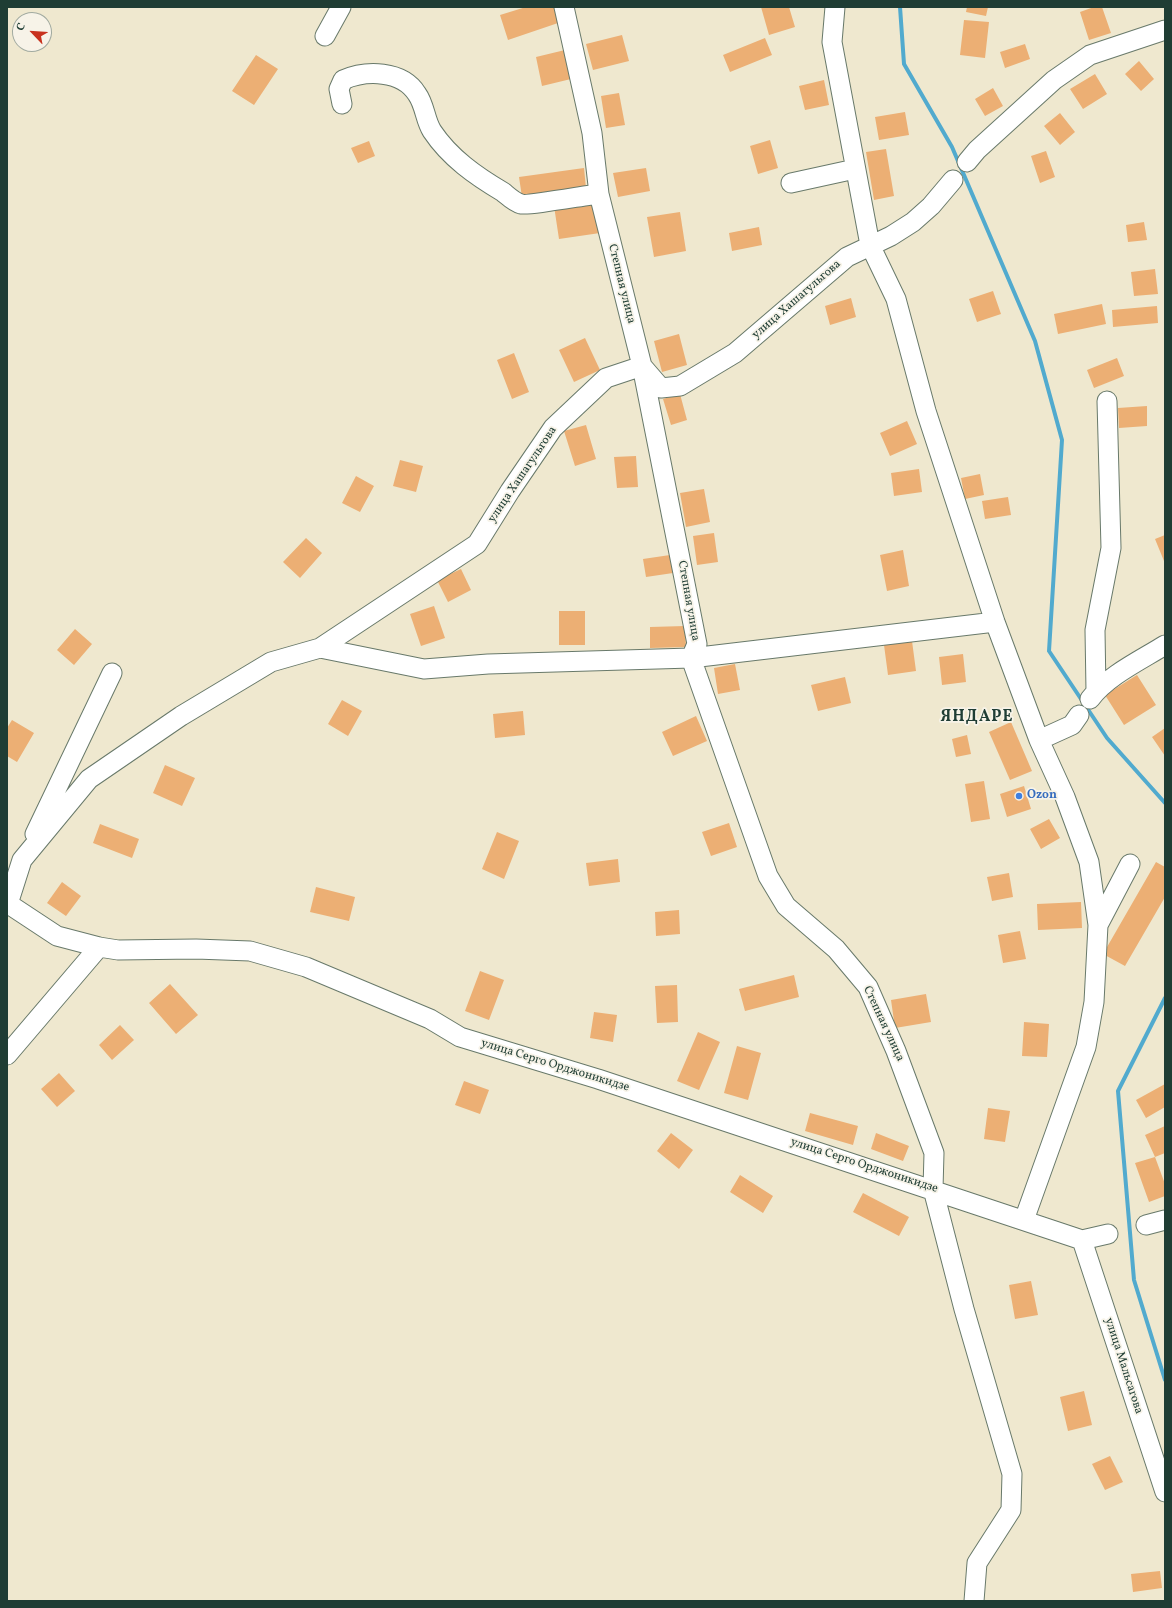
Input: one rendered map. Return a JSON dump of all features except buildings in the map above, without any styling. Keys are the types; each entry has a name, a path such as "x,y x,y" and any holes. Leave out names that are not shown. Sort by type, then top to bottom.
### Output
{"street":[{"path":"325,36 341,7"},
{"name":"Степная улица","path":"564,7 592,133 599,194 642,366 697,644 691,658 768,876 786,906 836,949 868,987 896,1051 934,1153 933,1189 964,1309 1012,1474 1011,1510 977,1563 974,1601"},
{"path":"820,7 832,42 870,245 896,299 926,411 995,622 1039,740 1065,797 1089,862 1098,926 1094,1002 1086,1048 1024,1220"},
{"path":"832,42 835,7"},
{"path":"967,162 977,150 1054,80 1090,55 1165,30"},
{"path":"342,104 339,88 343,80 352,76 374,72 388,75 404,82 417,94 432,130 452,156 486,182 521,204 599,194"},
{"path":"791,183 855,169"},
{"name":"улица Хашагульгова","path":"320,648 477,544 510,490 553,428 606,378 642,366 661,388 680,386 735,354 847,257 891,236 913,222 931,206 953,180"},
{"path":"1088,702 1095,630 1111,548 1107,401"},
{"path":"22,860 89,779 181,716 271,662 320,648 424,669 488,664 691,658 995,622"},
{"path":"1039,740 1072,725 1088,702 1126,669 1165,645"},
{"path":"8,903 22,860 112,672"},
{"path":"1098,926 1130,864"},
{"name":"улица Серго Орджоникидзе","path":"8,903 58,936 99,947 118,950 196,949 250,952 306,967 430,1019 460,1037 598,1079 933,1189 1082,1240"},
{"path":"7,1055 99,947"},
{"path":"1146,1225 1165,1225"},
{"path":"1082,1240 1108,1234"},
{"name":"улица Мальсагова","path":"1082,1240 1165,1492"}],"waterway":[{"path":"900,7 904,64 952,147 1035,341 1062,440 1049,651 1107,738 1165,803"},
{"path":"1165,998 1118,1091 1134,1280 1165,1380"}],"place":[{"name":"Ozon","path":"1019,796"}],"district":[{"name":"ЯНДАРЕ","path":"977,718"}]}
